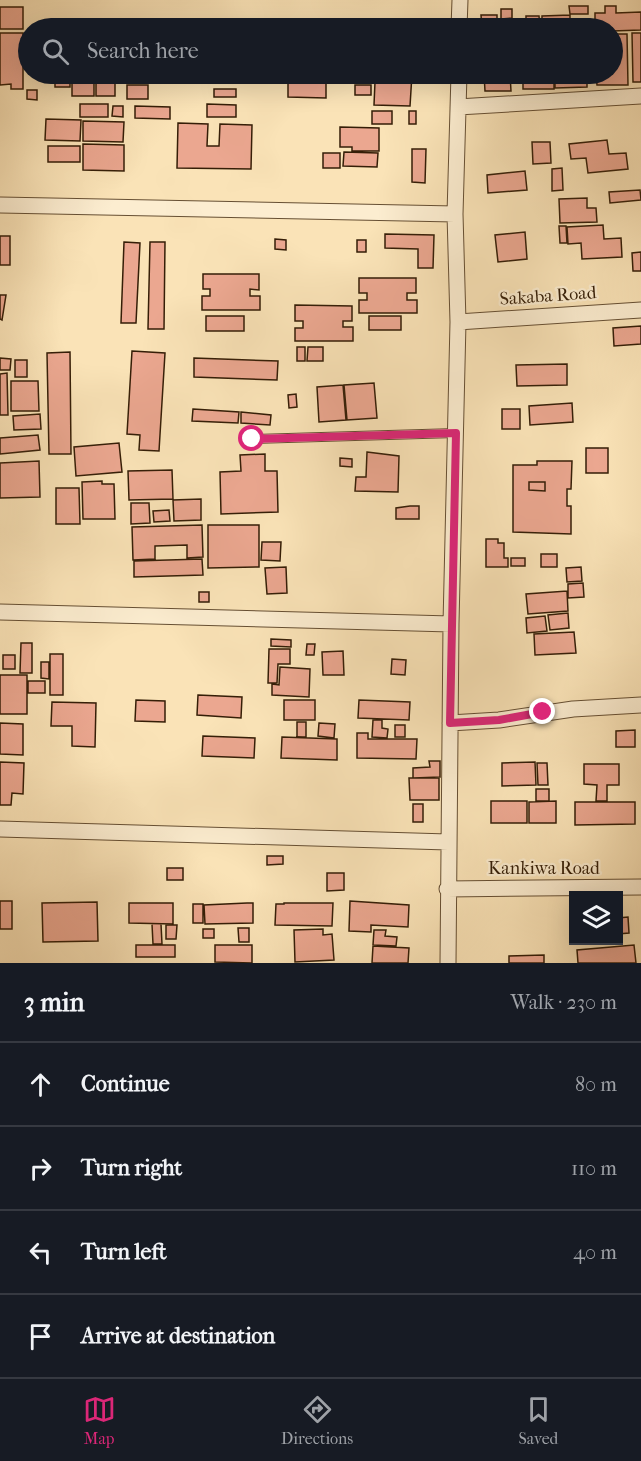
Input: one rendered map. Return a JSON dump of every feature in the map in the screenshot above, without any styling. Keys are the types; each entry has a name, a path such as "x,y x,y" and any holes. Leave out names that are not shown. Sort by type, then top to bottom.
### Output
{"street":[{"path":"459,18 460,0"},
{"path":"448,963 451,624 458,322 455,214 459,84"},
{"path":"458,107 641,96"},
{"path":"0,206 455,214"},
{"name":"Sakaba Road","path":"458,322 641,310"},
{"path":"0,612 451,624"},
{"path":"450,723 499,720 573,708 641,705"},
{"path":"0,830 448,842"},
{"name":"Kankiwa Road","path":"447,889 641,887"}],"lane":[{"path":"252,439 456,433"}],"building":[{"path":"569,6 588,6 588,14 570,14"},
{"path":"605,6 616,6 616,13 641,12 641,30 623,31 623,18 595,18 595,13 605,13"},
{"path":"0,7 23,7 23,18 18,18 18,29 0,29"},
{"path":"501,9 512,9 512,18 501,18"},
{"path":"481,15 497,15 497,18 481,18"},
{"path":"570,15 570,18 542,18 542,16"},
{"path":"526,16 539,16 539,18 526,18"},
{"path":"0,33 18,33 18,84 23,84 23,89 11,89 11,84 0,85"},
{"path":"632,33 641,33 641,82 633,82"},
{"path":"623,34 627,34 628,85 597,85 623,84"},
{"path":"55,84 70,84 70,87 55,87"},
{"path":"72,84 94,84 94,96 72,96"},
{"path":"96,84 115,84 115,96 96,96"},
{"path":"288,84 326,84 326,98 288,97"},
{"path":"375,84 411,84 410,106 374,105"},
{"path":"485,84 511,84 511,91 485,91"},
{"path":"523,84 554,84 554,89 523,89"},
{"path":"555,84 587,84 587,87 555,88"},
{"path":"127,85 148,85 148,99 127,99"},
{"path":"355,85 371,85 371,95 355,95"},
{"path":"214,89 236,89 236,97 214,97"},
{"path":"27,90 37,90 37,100 27,99"},
{"path":"80,104 108,104 108,117 80,117"},
{"path":"207,104 236,105 236,117 207,117"},
{"path":"113,106 123,106 123,117 112,116"},
{"path":"135,106 170,107 170,119 135,118"},
{"path":"372,111 392,111 392,124 372,124"},
{"path":"409,111 416,111 416,124 409,124"},
{"path":"46,119 81,120 80,141 45,140"},
{"path":"83,121 124,122 123,142 83,141"},
{"path":"178,123 208,124 207,146 219,146 220,124 252,125 251,169 177,168"},
{"path":"340,127 379,128 379,151 352,151 352,147 340,147"},
{"path":"607,140 609,154 626,153 628,169 588,173 586,158 571,159 569,144"},
{"path":"532,142 550,142 551,163 533,164"},
{"path":"83,144 124,145 124,171 83,170"},
{"path":"48,146 80,146 80,162 48,162"},
{"path":"412,149 426,149 425,183 412,182"},
{"path":"344,152 378,153 377,167 343,166"},
{"path":"323,153 340,153 340,168 323,168"},
{"path":"562,168 563,190 552,191 552,169"},
{"path":"525,171 527,190 488,193 487,175"},
{"path":"640,190 641,200 610,203 609,192"},
{"path":"587,198 587,208 596,208 597,222 560,223 559,199"},
{"path":"603,225 604,239 621,238 622,257 582,259 581,243 568,244 567,227"},
{"path":"559,226 566,226 567,243 560,243"},
{"path":"525,232 527,259 498,262 495,235"},
{"path":"385,234 434,235 433,268 418,268 418,249 385,248"},
{"path":"0,236 10,236 10,265 0,265"},
{"path":"275,239 286,240 286,250 275,249"},
{"path":"357,240 366,240 366,252 357,252"},
{"path":"124,242 140,243 136,323 121,323"},
{"path":"150,242 165,242 164,329 148,329"},
{"path":"641,252 641,271 633,271 632,253"},
{"path":"203,274 259,274 259,290 250,289 250,296 260,296 260,310 202,310 202,296 210,296 210,289 203,289"},
{"path":"359,278 416,278 416,293 407,293 407,300 417,300 417,313 359,313 359,300 367,300 367,293 359,293"},
{"path":"0,295 6,295 2,320 0,319"},
{"path":"295,305 352,306 352,321 343,321 343,327 353,327 353,341 295,341 295,328 303,328 303,321 295,321"},
{"path":"206,316 244,316 244,331 206,331"},
{"path":"369,316 401,316 401,330 369,330"},
{"path":"641,326 641,344 614,346 613,328"},
{"path":"297,347 305,347 305,361 297,361"},
{"path":"308,347 323,347 323,361 307,361"},
{"path":"132,351 165,353 159,451 139,450 140,435 127,434"},
{"path":"70,352 71,454 49,454 47,353"},
{"path":"0,358 11,359 10,370 0,370"},
{"path":"194,358 278,361 277,380 194,377"},
{"path":"15,360 27,360 27,377 15,377"},
{"path":"567,364 567,385 517,386 516,365"},
{"path":"7,373 8,415 0,415 0,374"},
{"path":"11,381 38,381 39,411 11,411"},
{"path":"374,383 377,418 347,420 344,385"},
{"path":"343,385 346,420 319,422 317,387"},
{"path":"296,394 297,407 289,408 288,395"},
{"path":"572,403 573,422 530,425 529,406"},
{"path":"193,409 239,412 238,423 192,421"},
{"path":"502,409 520,409 520,429 502,429"},
{"path":"241,412 271,415 270,425 241,423"},
{"path":"40,414 41,429 14,430 13,416"},
{"path":"38,435 40,450 0,454 0,438"},
{"path":"119,443 122,472 76,476 74,447"},
{"path":"586,448 608,448 608,473 586,473"},
{"path":"367,452 399,456 398,492 355,491 356,477 366,477"},
{"path":"265,454 265,471 277,471 278,512 221,514 220,472 241,471 240,455"},
{"path":"340,458 352,459 352,467 340,466"},
{"path":"39,461 40,497 0,498 0,463"},
{"path":"537,461 572,461 571,489 567,489 567,506 571,506 571,534 513,532 513,465 537,465","holes":["529,482 545,482 545,491 529,490"]},
{"path":"172,470 173,499 129,500 128,471"},
{"path":"102,481 102,484 114,484 115,519 83,519 82,482"},
{"path":"529,482 545,482 545,491 529,490"},
{"path":"56,488 79,488 80,524 56,524"},
{"path":"201,499 201,520 174,521 173,500"},
{"path":"131,503 149,503 150,523 131,524"},
{"path":"419,506 419,519 396,519 396,508"},
{"path":"169,510 170,521 154,522 153,511"},
{"path":"202,525 203,557 187,558 187,545 155,546 155,559 133,560 132,527"},
{"path":"208,525 259,525 259,567 208,568"},
{"path":"486,539 498,539 498,543 504,543 504,558 508,558 508,567 486,567"},
{"path":"262,542 281,542 280,561 261,560"},
{"path":"541,554 557,554 557,567 541,567"},
{"path":"511,558 525,558 525,566 511,566"},
{"path":"202,559 203,575 134,577 134,561"},
{"path":"286,567 287,593 267,594 265,568"},
{"path":"581,567 582,581 567,582 566,568"},
{"path":"583,583 584,597 568,598 568,584"},
{"path":"567,591 568,611 528,614 526,594"},
{"path":"199,592 209,592 209,602 199,602"},
{"path":"568,613 569,628 550,630 548,615"},
{"path":"545,616 547,631 527,633 526,618"},
{"path":"574,632 576,653 535,655 534,634"},
{"path":"271,639 291,640 291,647 271,646"},
{"path":"21,643 32,643 32,673 20,673"},
{"path":"307,644 315,644 314,655 306,655"},
{"path":"269,649 290,649 290,664 278,664 277,683 268,683"},
{"path":"343,651 344,675 323,675 322,652"},
{"path":"50,654 63,654 63,695 50,695"},
{"path":"3,655 15,655 15,669 3,669"},
{"path":"392,659 406,660 405,675 391,674"},
{"path":"41,662 49,662 49,679 41,678"},
{"path":"280,667 310,669 309,697 272,695 272,684 279,685"},
{"path":"0,675 27,675 27,714 0,714"},
{"path":"28,681 45,681 45,693 28,693"},
{"path":"198,695 242,697 241,718 197,715"},
{"path":"136,700 165,701 165,722 135,721"},
{"path":"284,700 315,700 315,720 284,720"},
{"path":"359,700 410,702 409,720 358,718"},
{"path":"52,702 96,703 95,747 72,746 72,726 51,726"},
{"path":"373,720 382,720 382,728 388,729 387,738 372,737"},
{"path":"297,722 306,722 306,737 297,737"},
{"path":"0,723 23,724 23,755 0,754"},
{"path":"319,723 335,724 334,738 318,736"},
{"path":"395,725 405,725 405,737 395,737"},
{"path":"635,730 635,747 616,747 616,731"},
{"path":"357,733 368,733 368,739 417,739 416,759 357,758"},
{"path":"203,736 255,738 254,758 202,756"},
{"path":"282,737 337,739 337,760 281,758"},
{"path":"429,761 440,761 440,777 413,778 413,768 430,767"},
{"path":"0,762 24,763 23,794 12,793 11,805 0,805"},
{"path":"535,762 536,785 502,786 502,763"},
{"path":"537,763 547,763 548,785 538,785"},
{"path":"584,764 619,764 619,785 607,785 607,801 596,801 597,785 584,784"},
{"path":"409,778 439,778 439,800 410,800"},
{"path":"536,789 549,789 549,801 536,801"},
{"path":"491,801 527,801 527,823 491,823"},
{"path":"556,801 556,823 529,823 529,802"},
{"path":"575,802 635,802 635,824 575,825"},
{"path":"413,804 423,804 423,822 413,822"},
{"path":"267,856 283,856 283,864 267,865"},
{"path":"167,868 183,868 183,880 167,880"},
{"path":"327,873 344,873 344,890 327,891"},
{"path":"0,901 12,901 12,929 0,929"},
{"path":"350,901 409,905 408,927 371,925 371,932 349,931"},
{"path":"97,902 98,941 43,942 42,903"},
{"path":"129,903 173,903 173,924 129,923"},
{"path":"253,903 253,923 205,924 204,905"},
{"path":"333,903 332,926 275,925 276,904"},
{"path":"193,904 203,904 203,923 193,923"},
{"path":"628,917 629,933 623,934 623,918"},
{"path":"152,924 161,924 162,944 153,944"},
{"path":"166,925 177,925 176,939 166,939"},
{"path":"238,928 249,928 249,942 239,942"},
{"path":"203,929 214,929 214,938 203,938"},
{"path":"323,929 323,935 332,934 334,960 295,962 294,930"},
{"path":"374,930 386,930 385,936 397,937 396,946 373,945"},
{"path":"136,945 175,945 175,957 136,957"},
{"path":"215,945 252,945 252,963 215,962"},
{"path":"634,945 636,963 578,963 577,950"},
{"path":"373,946 409,948 408,963 372,963"},
{"path":"544,955 544,963 509,963 509,956"}],"route":[{"path":"252,439 456,433 450,723 499,720 543,712"}]}
